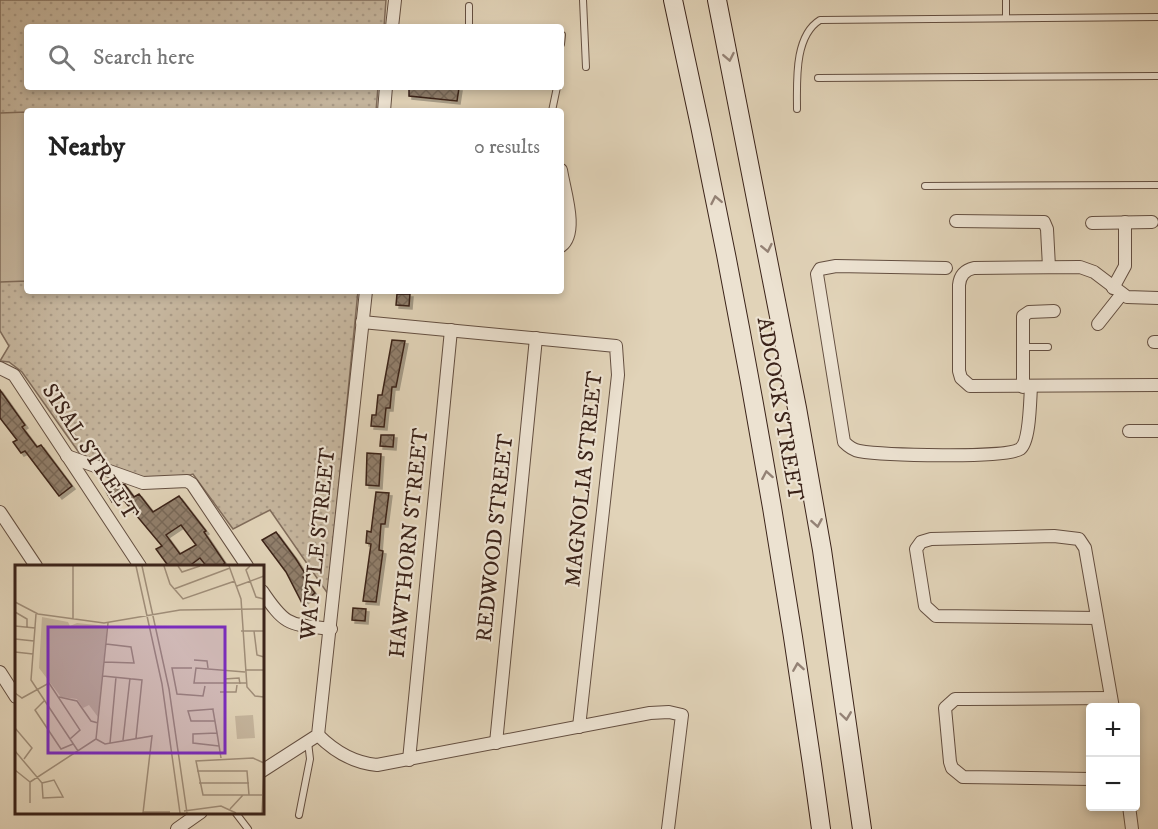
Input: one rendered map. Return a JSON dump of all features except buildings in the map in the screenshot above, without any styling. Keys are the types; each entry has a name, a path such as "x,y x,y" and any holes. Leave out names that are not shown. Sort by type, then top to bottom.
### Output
{"main road":[{"name":"ADCOCK STREET","path":"673,0 750,376 783,565 821,829"},
{"name":"ADCOCK STREET","path":"717,0 775,285 805,452 824,562 862,829"}],"street":[{"path":"392,24 395,0"},
{"path":"384,108 386,90"},
{"path":"564,190 570,229 564,244"},
{"path":"956,221 1044,222 1047,229 1049,267"},
{"path":"1098,324 1117,291 1125,266 1125,222"},
{"path":"1092,223 1152,222"},
{"path":"946,268 836,266 820,269 817,274 816,281 844,442 857,451 993,454 1016,451 1024,444 1027,434 1027,387 1022,347 1025,314 1054,311"},
{"path":"1158,298 1137,299 1117,291 1087,268 974,268 967,270 960,280 961,378 970,386 1158,385"},
{"name":"WATTLE STREET","path":"313,738 331,629 366,294"},
{"name":"MAGNOLIA STREET","path":"362,322 616,346 618,364 579,726"},
{"name":"HAWTHORN STREET","path":"409,760 451,330"},
{"name":"REDWOOD STREET","path":"496,742 536,338"},
{"name":"SISAL STREET","path":"0,368 14,375 139,565"},
{"path":"1129,431 1158,431"},
{"path":"67,456 143,483 187,481 198,492 246,565"},
{"path":"0,512 35,565"},
{"path":"1086,778 975,779 963,777 952,768 950,762 945,708 955,699 1112,703 1097,618 1083,542 1075,537 1054,536 926,540 916,549 925,606 936,616 945,618 1097,618"},
{"path":"264,594 283,620 300,626 331,629"},
{"path":"0,672 15,695"},
{"path":"264,770 313,738 367,764 391,764 661,711 682,715 668,829"},
{"path":"1130,811 1132,829"},
{"path":"177,829 197,814"}],"lane":[{"path":"584,0 586,67"},
{"path":"1006,0 1006,18"},
{"path":"469,6 469,24"},
{"path":"798,109 797,79 806,35 811,25 820,20 1158,17"},
{"path":"818,78 1158,76"},
{"path":"553,108 556,90"},
{"path":"925,186 1158,185"},
{"path":"1022,347 1048,347"},
{"path":"299,815 313,738"},
{"path":"236,814 248,829"}],"shaded area":[{"path":"0,0 386,0 384,24 24,24 24,90 378,90 376,108 24,108 24,294 358,294 328,594 270,510 233,529 193,474 179,478 139,479 85,461 22,372 9,362 0,361 9,346 0,331"},
{"path":"24,112 24,281 0,282 0,113"}]}
